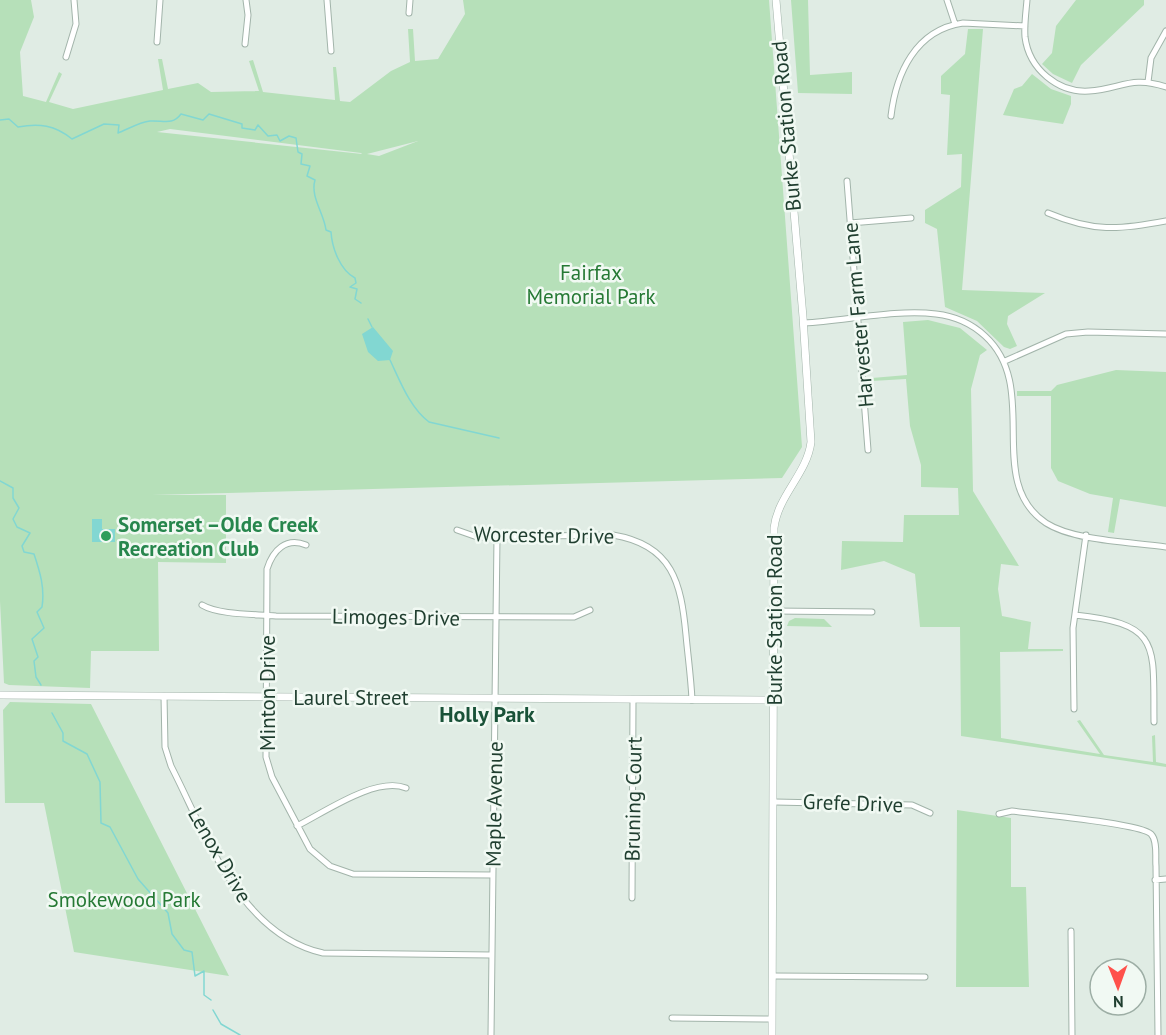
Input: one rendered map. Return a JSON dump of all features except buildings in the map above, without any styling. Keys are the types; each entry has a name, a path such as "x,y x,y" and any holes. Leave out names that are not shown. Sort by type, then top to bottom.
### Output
{"street":[{"path":"66,57 76,24 74,0"},
{"path":"157,42 160,0"},
{"path":"245,44 248,15 246,0"},
{"path":"327,0 331,51"},
{"path":"409,13 410,0"},
{"name":"Burke Station Road","path":"772,1035 775,802 772,611 774,524 781,502 807,460 811,441 804,323 776,0"},
{"path":"947,0 955,24"},
{"path":"1027,0 1026,44 1033,61 1045,76 1061,86 1088,91 1122,82 1148,82 1166,87"},
{"path":"891,116 896,82 908,58 928,38 955,24 981,22 1025,26"},
{"path":"1148,82 1151,58 1166,31"},
{"name":"Harvester Farm Lane","path":"847,181 868,450"},
{"path":"1048,213 1076,224 1103,229 1128,228 1166,221"},
{"path":"850,223 911,218"},
{"path":"804,323 924,313 949,316 980,332 1005,362 1013,393 1016,474 1021,494 1032,510 1047,523 1062,531 1166,547"},
{"path":"1005,362 1066,334 1088,332 1166,334"},
{"name":"Worcester Drive","path":"457,530 477,537 613,535 636,540 656,552 672,570 681,592 692,698"},
{"path":"1074,709 1072,645 1086,536"},
{"name":"Maple Avenue","path":"491,1035 497,537"},
{"name":"Minton Drive","path":"306,545 295,542 285,544 270,560 266,578 265,697 268,763 297,826 315,855 330,866 346,872 493,875"},
{"name":"Limoges Drive","path":"202,605 218,612 267,615 574,617 590,610"},
{"path":"772,611 872,612"},
{"path":"1075,615 1123,622 1144,639 1152,657 1154,722"},
{"name":"Laurel Street","path":"0,695 773,700"},
{"name":"Lenox Drive","path":"164,696 165,747 171,766 235,888 253,911 278,932 301,946 322,953 491,955"},
{"name":"Bruning Court","path":"632,898 633,699"},
{"path":"297,826 371,789 394,784 406,788"},
{"name":"Grefe Drive","path":"775,802 912,805 930,813"},
{"path":"999,814 1012,811 1143,830 1151,834 1155,841 1158,1035"},
{"path":"1155,880 1166,879"},
{"path":"1071,931 1072,1035"},
{"path":"774,976 925,977"},
{"path":"672,1018 772,1019"}],"green space":[{"name":"Fairfax Memorial Park","path":"0,0 31,0 34,17 20,52 23,96 46,102 59,72 62,74 49,102 73,109 163,90 158,59 162,59 168,89 198,83 211,92 259,91 249,61 253,60 263,92 335,100 333,67 336,67 340,101 350,102 391,71 410,62 408,29 413,29 415,61 438,59 465,14 463,0 769,0 802,447 782,478 152,495 226,495 226,563 158,562 159,651 91,651 90,688 4,683 0,601","holes":["170,129 361,153 362,154 157,132","418,141 379,156 367,154"]},
{"path":"791,0 808,0 810,75 852,72 852,94 798,93"},
{"path":"1076,0 1144,0 1144,5 1081,65 1072,83 1053,74 1042,64 1052,53 1056,26"},
{"path":"968,29 983,29 962,290 1045,293 1008,316 1007,324 1017,346 1010,349 1004,347 977,321 945,307 937,229 925,223 925,210 961,187 962,154 947,155 950,95 941,94 941,76 965,54"},
{"path":"1032,74 1051,89 1071,96 1071,104 1063,124 1003,115 1014,89 1022,86"},
{"path":"928,320 960,328 987,350 980,355 971,389 973,491 1019,566 1001,564 998,589 1002,616 1031,622 1028,649 1063,649 1063,651 1000,652 1001,738 1100,754 1077,721 1080,720 1104,755 1153,762 1152,736 1155,735 1156,762 1166,764 1166,767 961,736 960,627 920,627 915,574 884,561 841,570 842,541 903,542 904,515 959,515 958,488 921,487 921,465 910,426 906,379 872,381 872,378 907,375 903,322"},
{"path":"1116,370 1166,372 1166,507 1120,499 1114,533 1108,532 1113,498 1090,494 1058,481 1051,468 1051,396 1017,396 1017,391 1051,391 1057,385"},
{"path":"795,618 824,619 832,627 787,626 789,621"},
{"name":"Smokewood Park","path":"10,702 91,704 229,976 74,952 44,803 5,803 3,710"},
{"path":"957,810 1011,818 1011,887 1026,887 1029,987 956,987"}],"water":[{"path":"373,327 393,351 390,360 378,361 368,352 362,334"},
{"path":"92,519 102,519 102,529 115,529 115,542 92,542"}],"waterway":[{"path":"0,120 9,119 18,127 46,126 72,139 104,124 119,125 118,133 146,122 171,121 181,114 203,120 209,114 242,124 242,128 255,130 258,125 268,136 277,135 280,141 289,136 296,138 298,152 302,154 301,164 310,166 307,176 315,180 314,193 326,230 331,232 333,245 341,264 355,278 356,283 350,287 357,289 355,299 361,303"},
{"path":"368,319 372,327"},
{"path":"390,360 411,402 429,422 499,438"},
{"path":"0,481 13,488 13,498 19,508 13,519 17,527 30,533 22,546 24,552 34,554 41,580 42,607 37,612 44,628 32,639 38,657 34,661 36,677 41,685"},
{"path":"52,713 63,733 63,741 87,754 100,782 101,823 110,827 138,879 168,913 172,934 184,950 192,952 195,976 204,971 204,995 211,1000"},
{"path":"213,1010 221,1024 240,1035"}],"place":[{"name":"Somerset –Olde Creek Recreation Club","path":"106,536"}],"district":[{"name":"Holly Park","path":"487,714"}]}
